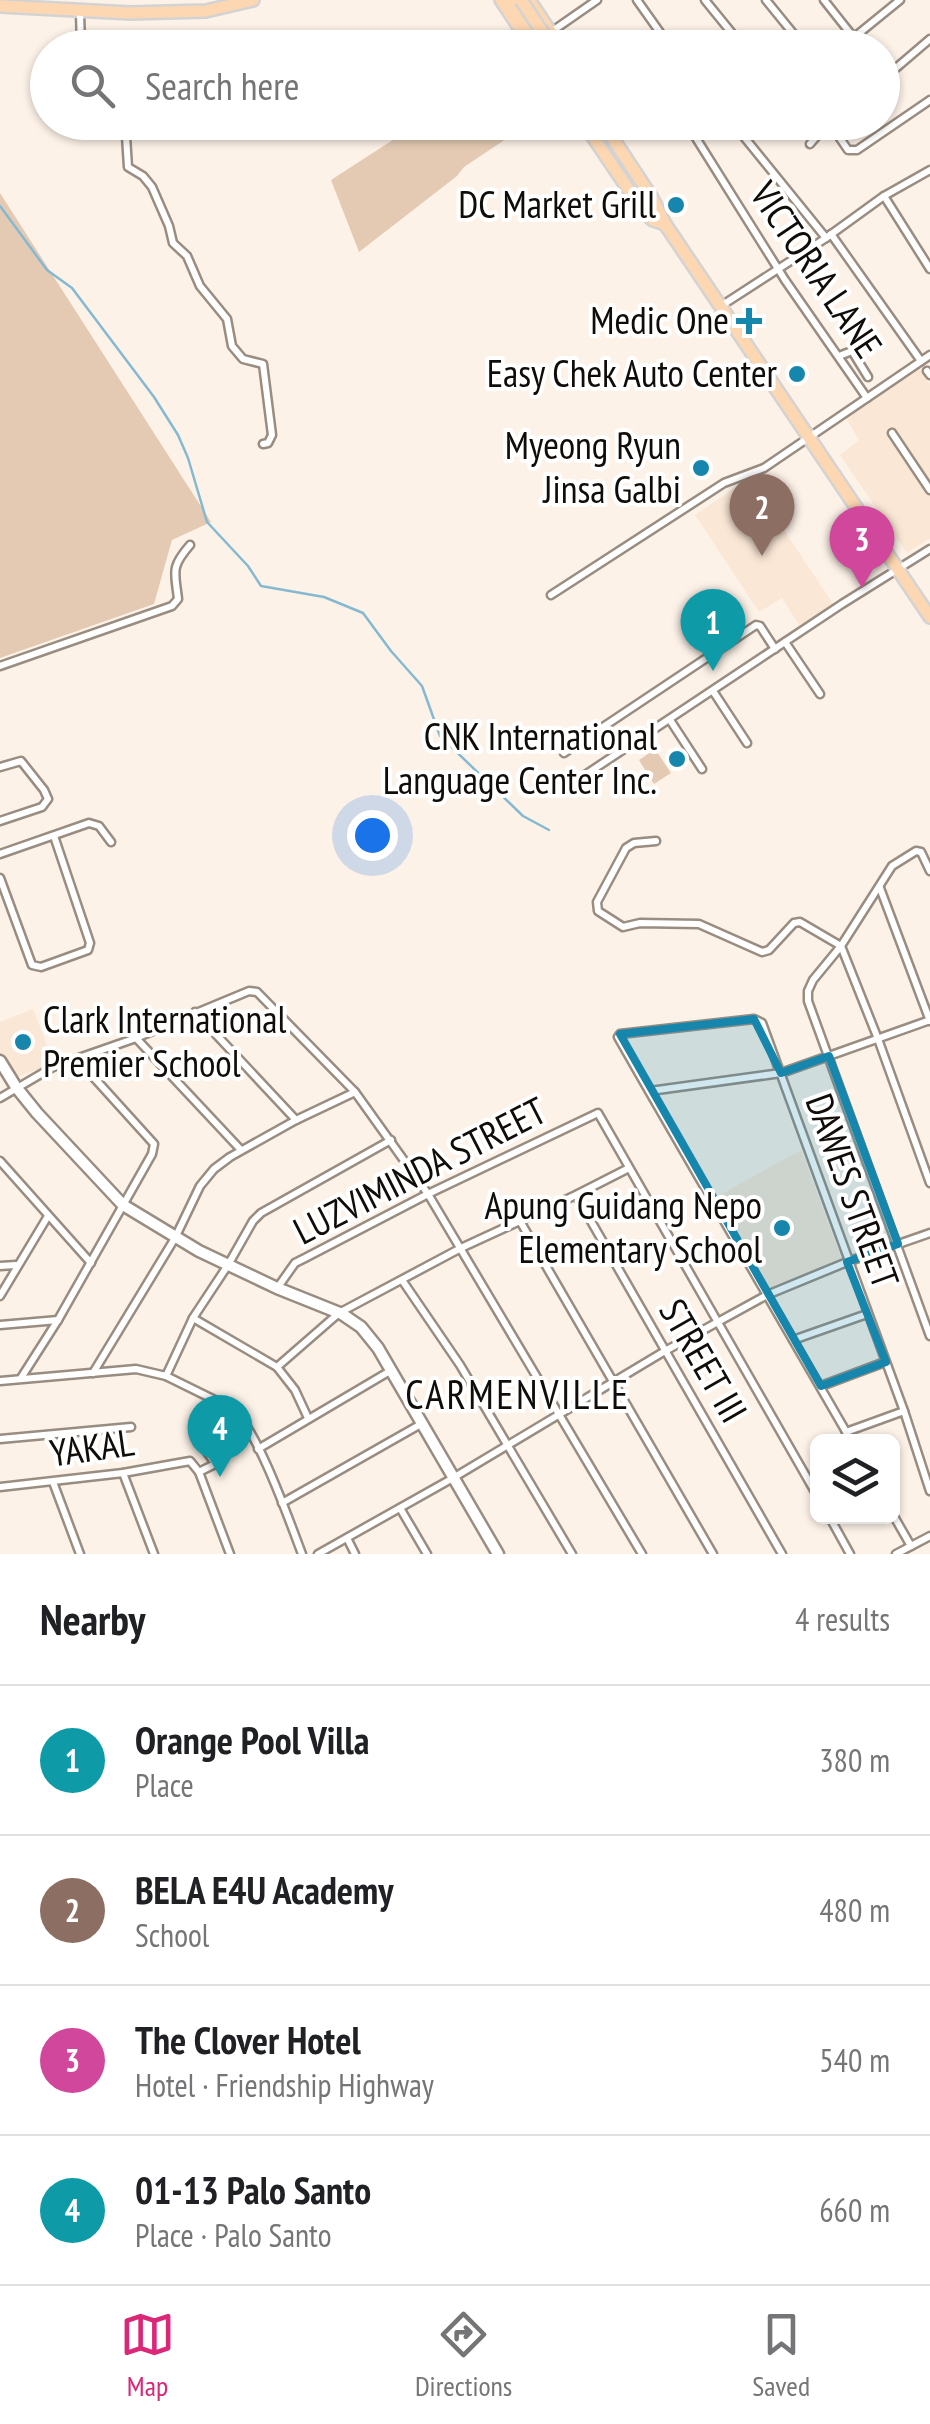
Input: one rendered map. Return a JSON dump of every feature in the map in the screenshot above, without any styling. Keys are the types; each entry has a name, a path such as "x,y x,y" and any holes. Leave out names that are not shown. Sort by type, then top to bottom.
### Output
{"main road":[{"path":"0,6 130,13 252,0"},
{"path":"502,0 521,30"},
{"path":"512,0 540,30"},
{"path":"521,0 543,30"},
{"path":"529,0 545,30"},
{"path":"596,140 643,210 653,220 665,224"},
{"path":"605,140 930,617"},
{"path":"613,140 648,199"},
{"path":"622,140 660,198 665,224"}],"street":[{"path":"566,30 597,0"},
{"path":"636,0 657,30"},
{"path":"704,0 729,30"},
{"path":"766,0 791,30"},
{"path":"824,0 848,30"},
{"path":"864,30 900,0"},
{"path":"80,12 80,30"},
{"path":"900,63 930,39"},
{"path":"900,120 930,100"},
{"path":"126,140 128,167 152,187 173,243 187,256 200,286 227,318 232,346 244,359 263,364 272,435 268,444 263,444"},
{"name":"VICTORIA LANE","path":"697,140 867,398"},
{"path":"747,140 828,236 920,361"},
{"path":"810,144 813,140"},
{"path":"841,140 848,150 854,151 870,140"},
{"path":"721,306 884,196 930,170"},
{"path":"884,196 930,268"},
{"path":"839,356 852,351 879,390"},
{"path":"550,595 724,483 758,471 930,354"},
{"path":"858,383 868,378"},
{"path":"892,433 930,490"},
{"path":"0,666 172,606 178,599 175,568 190,545"},
{"path":"585,775 930,549"},
{"path":"564,752 756,625 775,649"},
{"path":"785,642 820,694"},
{"path":"714,690 746,744"},
{"path":"670,720 702,769"},
{"path":"0,767 22,761 48,799 42,806 0,820"},
{"path":"0,854 93,823 100,826 111,842"},
{"path":"0,878 32,965 41,967 88,950 90,943 54,836"},
{"path":"656,840 626,848 596,907 598,912 623,927 640,923 698,924 762,952 800,922 841,946 930,1184"},
{"path":"930,871 921,852 892,866 808,991 808,1001 930,1336"},
{"path":"880,887 930,1021 781,1073 650,1092 846,1432 904,1412"},
{"path":"0,1098 53,1067 249,991 257,992 355,1092 428,1194 642,1554"},
{"path":"195,1012 296,1120"},
{"name":"DAWES STREET","path":"650,1092 618,1037 620,1034 754,1019 762,1023 930,1491"},
{"path":"136,1038 242,1150"},
{"path":"20,1379 91,1263 154,1144 78,1060"},
{"path":"0,1061 37,1112 123,1205 228,1266 338,1312 361,1327 378,1348 498,1554"},
{"path":"92,1374 174,1238 200,1186 214,1169 296,1120 355,1092"},
{"name":"LUZVIMINDA STREET","path":"277,1288 295,1263 598,1113 629,1168"},
{"path":"166,1376 193,1318 253,1221 391,1140"},
{"path":"2,1167 91,1263"},
{"path":"278,1367 338,1312 629,1168 810,1483"},
{"name":"STREET III","path":"576,1195 782,1554"},
{"path":"0,1296 48,1216"},
{"path":"520,1221 714,1554"},
{"path":"318,1554 767,1295 930,1234"},
{"path":"0,1266 18,1265"},
{"path":"402,1280 460,1365 572,1554"},
{"path":"793,1340 868,1314"},
{"path":"193,1318 278,1367 308,1418"},
{"path":"0,1325 58,1320"},
{"path":"821,1386 886,1362"},
{"path":"0,1381 136,1369 166,1376 233,1409 258,1448 302,1554"},
{"path":"258,1448 390,1371"},
{"path":"282,1503 422,1424"},
{"path":"0,1439 131,1428"},
{"path":"207,1452 213,1466 200,1472 230,1554"},
{"name":"YAKAL","path":"0,1487 190,1461 200,1472"},
{"path":"123,1473 154,1554"},
{"path":"53,1482 80,1554"},
{"path":"400,1508 426,1554"},
{"path":"833,1524 850,1554"},
{"path":"898,1524 911,1546"},
{"path":"896,1554 930,1536"},
{"path":"347,1538 356,1554"}],"highlighted area":[{"path":"754,1019 781,1073 829,1056 898,1244 847,1262 886,1362 821,1386 620,1034"}],"shaded area":[{"path":"393,140 504,140 464,167 359,252 331,180"},
{"path":"0,193 211,522 172,540 154,604 0,658"},
{"path":"920,369 930,385 930,538 907,553 840,455 859,440 846,418"},
{"path":"749,478 834,605 799,625 782,598 759,612 695,515"},
{"path":"655,749 671,773 654,784 639,760"},
{"name":"Clark International Premier School","path":"33,1009 54,1063 4,1082 0,1071 0,1022"},
{"name":"Apung Guidang Nepo Elementary School","path":"801,1150 842,1260 768,1289 716,1197"}],"waterway":[{"path":"0,206 47,270 72,288 154,397 188,458 207,522 261,586 324,597 363,613 422,686 440,736 523,816 549,830"}],"place":[{"name":"DC Market Grill","path":"676,205"},
{"name":"Medic One","path":"749,321"},
{"name":"Easy Chek Auto Center","path":"797,374"},
{"name":"Myeong Ryun Jinsa Galbi","path":"701,468"},
{"name":"BELA E4U Academy","path":"762,556"},
{"name":"The Clover Hotel","path":"862,588"},
{"name":"Orange Pool Villa","path":"713,671"},
{"name":"CNK International Language Center Inc.","path":"677,759"},
{"name":"Clark International Premier School","path":"23,1042"},
{"name":"Apung Guidang Nepo Elementary School","path":"782,1228"},
{"name":"01-13 Palo Santo","path":"220,1477"}],"district":[{"name":"CARMENVILLE","path":"518,1395"}]}
